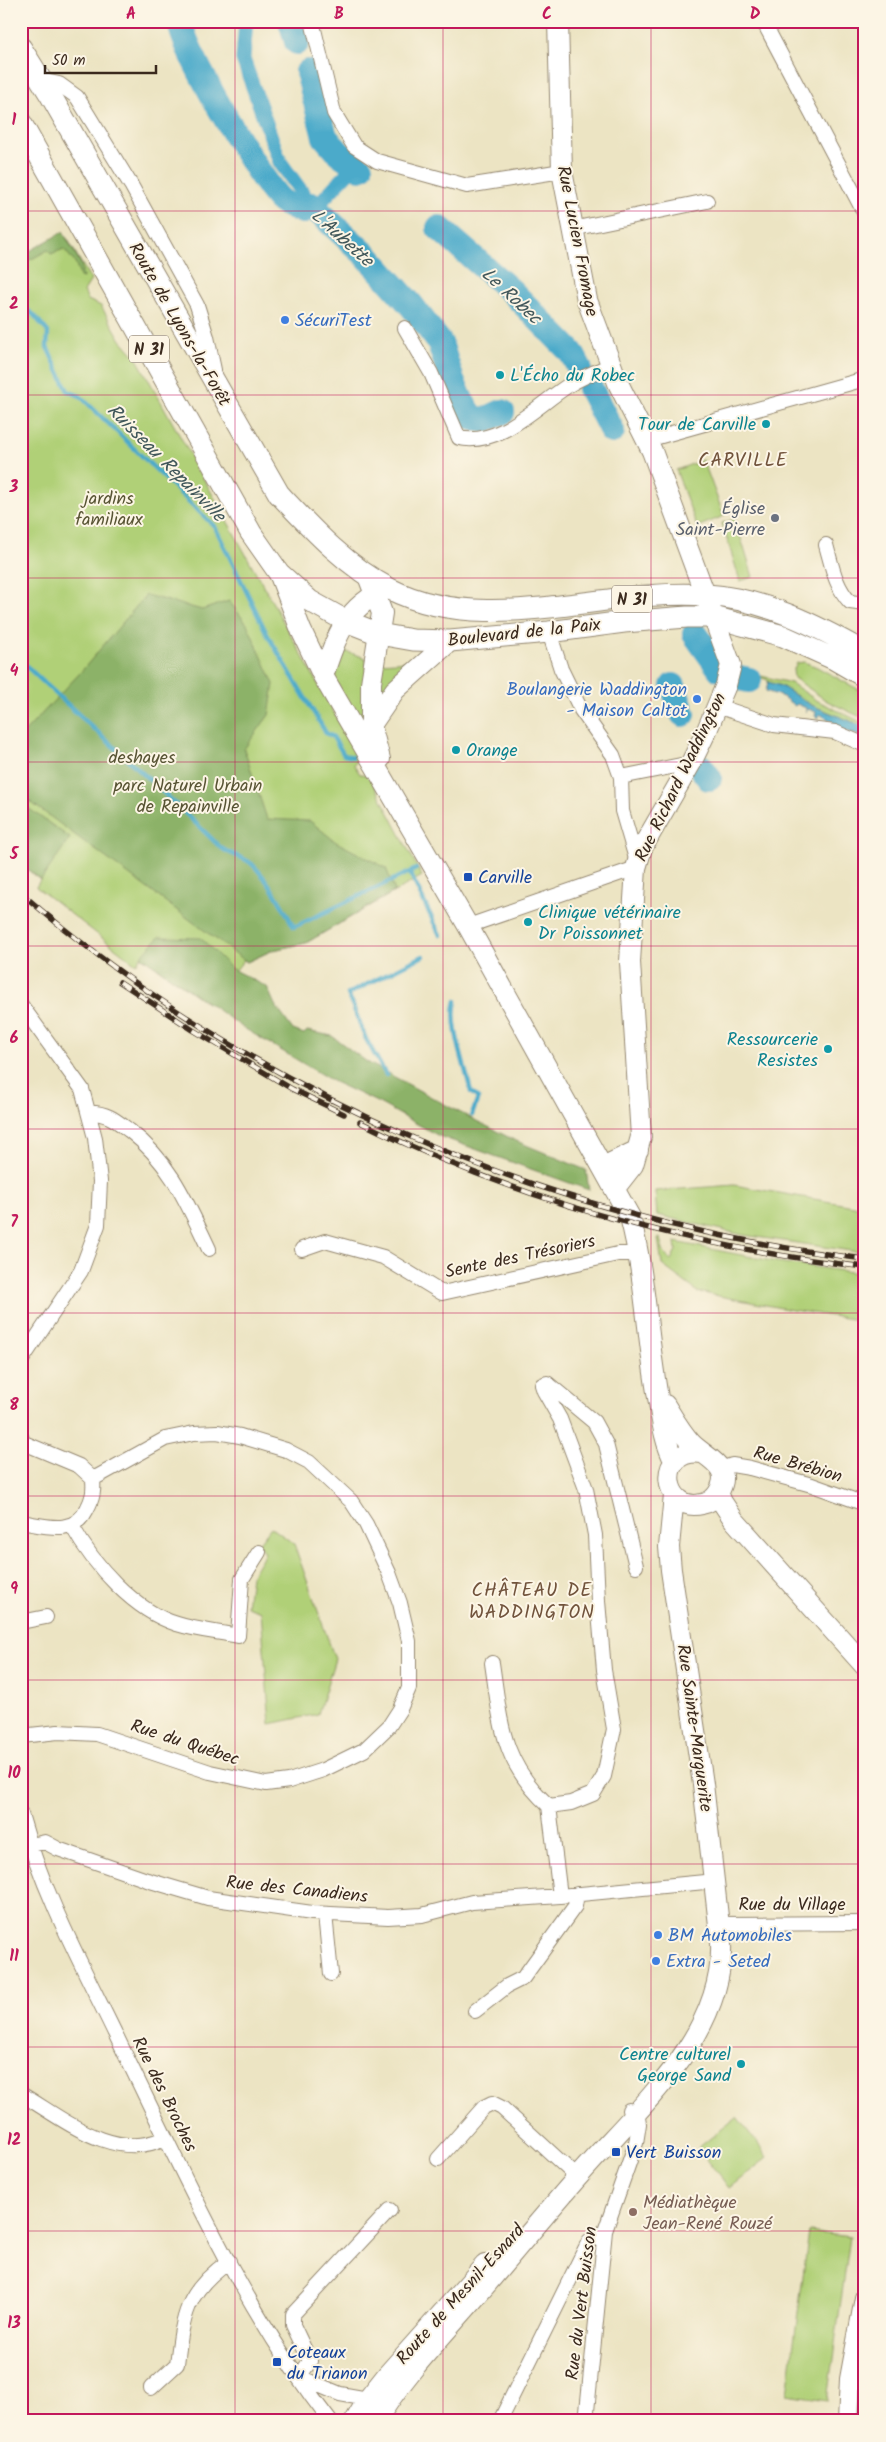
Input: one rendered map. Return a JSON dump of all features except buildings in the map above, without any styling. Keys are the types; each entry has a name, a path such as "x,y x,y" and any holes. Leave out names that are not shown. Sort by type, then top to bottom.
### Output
{"main road":[{"name":"Rue Lucien Fromage","path":"558,21 562,171 572,229 591,316 610,365 647,440 713,618"},
{"name":"Route de Lyons-la-Forêt","path":"21,48 42,80 278,494 320,538 378,586"},
{"name":"N 31","path":"21,123 251,533 279,573"},
{"name":"Boulevard de la Paix","path":"279,573 321,608 346,621 379,634 414,640 450,641 687,616 713,618 784,636 834,659 865,677"},
{"path":"279,573 301,630 323,676 468,926 630,1217 638,1254 656,1390 674,1462"},
{"name":"Boulevard de la Paix","path":"378,586 430,602 481,611 677,595 705,594 727,597 770,608 824,629 865,653"},
{"path":"323,676 334,642 346,621 357,606 378,586"},
{"path":"378,586 382,613 370,683 371,725 386,782"},
{"name":"Rue Richard Waddington","path":"615,1188 633,1165 641,1137 630,962 636,865 642,848 691,763 717,706 731,664 713,618"},
{"path":"371,725 395,690 450,641"},
{"path":"603,1167 638,1150"},
{"path":"656,1390 677,1426 702,1453"},
{"path":"696,1499 722,1477 720,1469 710,1456 702,1453 687,1453 674,1462 669,1475 671,1489 696,1499 734,1520 865,1666"},
{"name":"Rue Sainte-Marguerite","path":"629,2111 660,2072 681,2038 706,1979 719,1924 686,1662 671,1570 670,1532 696,1499"},
{"name":"Route de Mesnil-Esnard","path":"355,2421 368,2399 460,2293 573,2174 629,2111"},
{"name":"Route de Mesnil-Esnard","path":"377,2420 413,2367 573,2174"},
{"path":"848,2421 850,2379 865,2298"}],"street":[{"path":"312,21 334,113 354,146 378,161 468,186 562,171"},
{"path":"763,21 865,214"},
{"path":"572,229 707,201"},
{"path":"405,328 431,373 459,438 473,441 495,435 570,385 610,365"},
{"path":"647,440 865,379"},
{"path":"826,545 837,586 842,594 850,602 865,604"},
{"path":"468,926 636,865 622,811 621,777 612,755 581,710 561,669 549,632"},
{"path":"717,706 774,725 835,732 865,745"},
{"path":"621,777 691,763"},
{"path":"21,1005 82,1089 89,1112 100,1181 98,1225 81,1271 21,1361"},
{"path":"89,1112 107,1113 162,1161 178,1186 209,1249"},
{"name":"Sente des Trésoriers","path":"302,1249 325,1241 383,1257 442,1293 618,1254 638,1254"},
{"path":"549,1806 571,1803 593,1794 604,1776 614,1729 604,1670 598,1611 595,1535 586,1489 560,1419 542,1385 547,1383 552,1385 563,1398 594,1422 606,1444 636,1566"},
{"name":"Rue du Québec","path":"21,1736 58,1732 97,1734 210,1772 266,1784 289,1780 324,1770 364,1750 389,1726 400,1709 409,1688 409,1640 400,1603 389,1572 366,1524 351,1502 309,1462 286,1450 260,1441 218,1432 194,1432 165,1439 93,1479"},
{"path":"21,1437 24,1443 78,1466 93,1479 92,1499 83,1518 72,1526 58,1528 21,1522"},
{"name":"Rue Brébion","path":"720,1469 732,1465 750,1468 812,1485 865,1504"},
{"path":"72,1526 86,1552 112,1581 147,1608 176,1623 238,1636 242,1579 259,1552"},
{"path":"21,1622 46,1617"},
{"path":"492,1663 502,1730 516,1768 532,1791 549,1806 560,1896"},
{"name":"Rue des Broches","path":"21,1814 26,1846 164,2138 229,2261 284,2357 330,2421"},
{"name":"Rue des Canadiens","path":"26,1846 45,1842 58,1849 147,1880 208,1898 325,1914 388,1917 422,1915 472,1902 560,1896 715,1881"},
{"path":"474,2011 507,1986 522,1978 575,1906 577,1894"},
{"path":"325,1914 331,1974"},
{"name":"Rue du Village","path":"719,1924 865,1923"},
{"path":"21,2094 104,2142 136,2146 164,2138"},
{"path":"438,2159 484,2107 492,2103 502,2108 573,2174"},
{"name":"Rue du Vert Buisson","path":"586,2421 605,2231 636,2143 639,2124 629,2111"},
{"path":"377,2420 368,2399 340,2394 299,2377 310,2361 293,2325 293,2314 390,2210"},
{"path":"500,2421 589,2241 605,2231"},
{"path":"151,2388 177,2364 182,2322 192,2298 205,2281 229,2261"}],"green space":[{"path":"63,232 81,264 83,278 80,277 76,264 64,249 51,254 48,250 30,260 26,253"},
{"name":"parc Naturel Urbain de Repainville","path":"67,238 91,280 84,291 88,300 101,306 121,340 136,357 358,756 354,765 360,774 369,775 422,876 306,943 273,950 247,962 244,960 208,1004 141,956 136,964 36,887 40,880 21,864 21,245 30,259"},
{"path":"703,460 724,516 697,527 676,470"},
{"path":"735,519 753,577 740,581 722,523"},
{"name":"deshayes","path":"146,595 202,610 229,601 247,624 274,684 269,715 244,749 267,819 310,821 336,842 386,868 395,891 306,943 273,950 247,962 21,795 21,736 80,673"},
{"path":"338,649 366,658 371,749 333,676"},
{"path":"409,661 415,664 379,700 381,663"},
{"path":"804,662 865,693 865,719 827,701 794,678 793,670 797,663"},
{"path":"740,671 791,683 816,700 865,724 865,727 811,705 781,686 768,682 768,680"},
{"path":"21,803 70,838 41,880 21,864"},
{"path":"159,937 201,938 232,969 267,987 275,1005 293,1030 304,1034 307,1031 332,1036 367,1062 457,1111 514,1140 586,1170 589,1190 439,1136 379,1103 334,1082 242,1027 141,956"},
{"path":"734,1185 865,1208 865,1253 743,1235 657,1215 655,1191"},
{"path":"658,1238 660,1238 662,1248 671,1260 676,1250 675,1242 777,1262 865,1274 865,1321 792,1310 698,1292 662,1265"},
{"path":"271,1527 294,1544 335,1659 318,1714 270,1724 261,1612 247,1607 251,1576 265,1553 258,1544"},
{"path":"737,2117 768,2157 729,2188 698,2148"},
{"path":"809,2232 850,2237 827,2400 787,2394"}],"water":[{"path":"768,682 781,686 811,705 865,727 865,738 832,726 834,723 820,714 818,718 815,716 816,712 808,709 806,712 806,708 797,704 795,706 783,697 766,691"}],"waterway":[{"name":"L'Aubette","path":"180,21 193,58 222,112 255,166 279,199 287,205 303,211 311,205 367,256 412,306 440,343 452,381 462,402 473,418 485,420 502,412"},
{"path":"246,21 243,59 280,162 311,205"},
{"name":"Le Robec","path":"291,21 297,42"},
{"name":"Le Robec","path":"308,72 325,137 339,153 360,168"},
{"path":"314,209 355,165"},
{"name":"Le Robec","path":"439,228 511,291 571,352 579,367"},
{"name":"Ruisseau Repainville","path":"21,312 27,310 33,314 48,332 47,347 68,391 80,396 215,527 267,634 326,733 333,737 344,755 353,757"},
{"name":"Le Robec","path":"590,388 612,431"},
{"name":"Le Robec","path":"695,634 720,669"},
{"name":"Ruisseau Repainville","path":"21,661 219,846 252,864 270,886 294,927 416,869"},
{"name":"Le Robec","path":"739,678 749,680"},
{"name":"L'Aubette","path":"673,686 683,714"},
{"name":"L'Aubette","path":"701,767 709,778"},
{"path":"410,873 440,935"},
{"name":"Ruisseau Repainville","path":"386,1075 366,1039 348,994 423,956"},
{"name":"Ruisseau Repainville","path":"456,1001 454,1011 456,1034 471,1092 478,1098 472,1115"}],"railway":[{"path":"21,893 112,966 209,1031 310,1089 416,1139 524,1181 636,1215 750,1241 865,1259"},
{"path":"120,982 193,1030 292,1089 344,1114"},
{"path":"360,1122 420,1150 481,1175 606,1217 734,1247 865,1267"}],"place":[{"name":"SécuriTest","path":"285,320"},
{"name":"L'Écho du Robec","path":"500,375"},
{"name":"Tour de Carville","path":"766,424"},
{"name":"Église Saint-Pierre","path":"775,518"},
{"name":"Boulangerie Waddington - Maison Caltot","path":"697,699"},
{"name":"Orange","path":"456,750"},
{"name":"Carville","path":"468,877"},
{"name":"Clinique vétérinaire Dr Poissonnet","path":"528,922"},
{"name":"Ressourcerie Resistes","path":"828,1049"},
{"name":"BM Automobiles","path":"658,1935"},
{"name":"Extra - Seted","path":"656,1961"},
{"name":"Centre culturel George Sand","path":"741,2064"},
{"name":"Vert Buisson","path":"616,2152"},
{"name":"Médiathèque Jean-René Rouzé","path":"633,2212"},
{"name":"Coteaux du Trianon","path":"277,2362"}],"district":[{"name":"CARVILLE","path":"743,459"},
{"name":"CHÂTEAU DE WADDINGTON","path":"532,1600"}],"park label":[{"name":"jardins familiaux","path":"109,508"}]}
